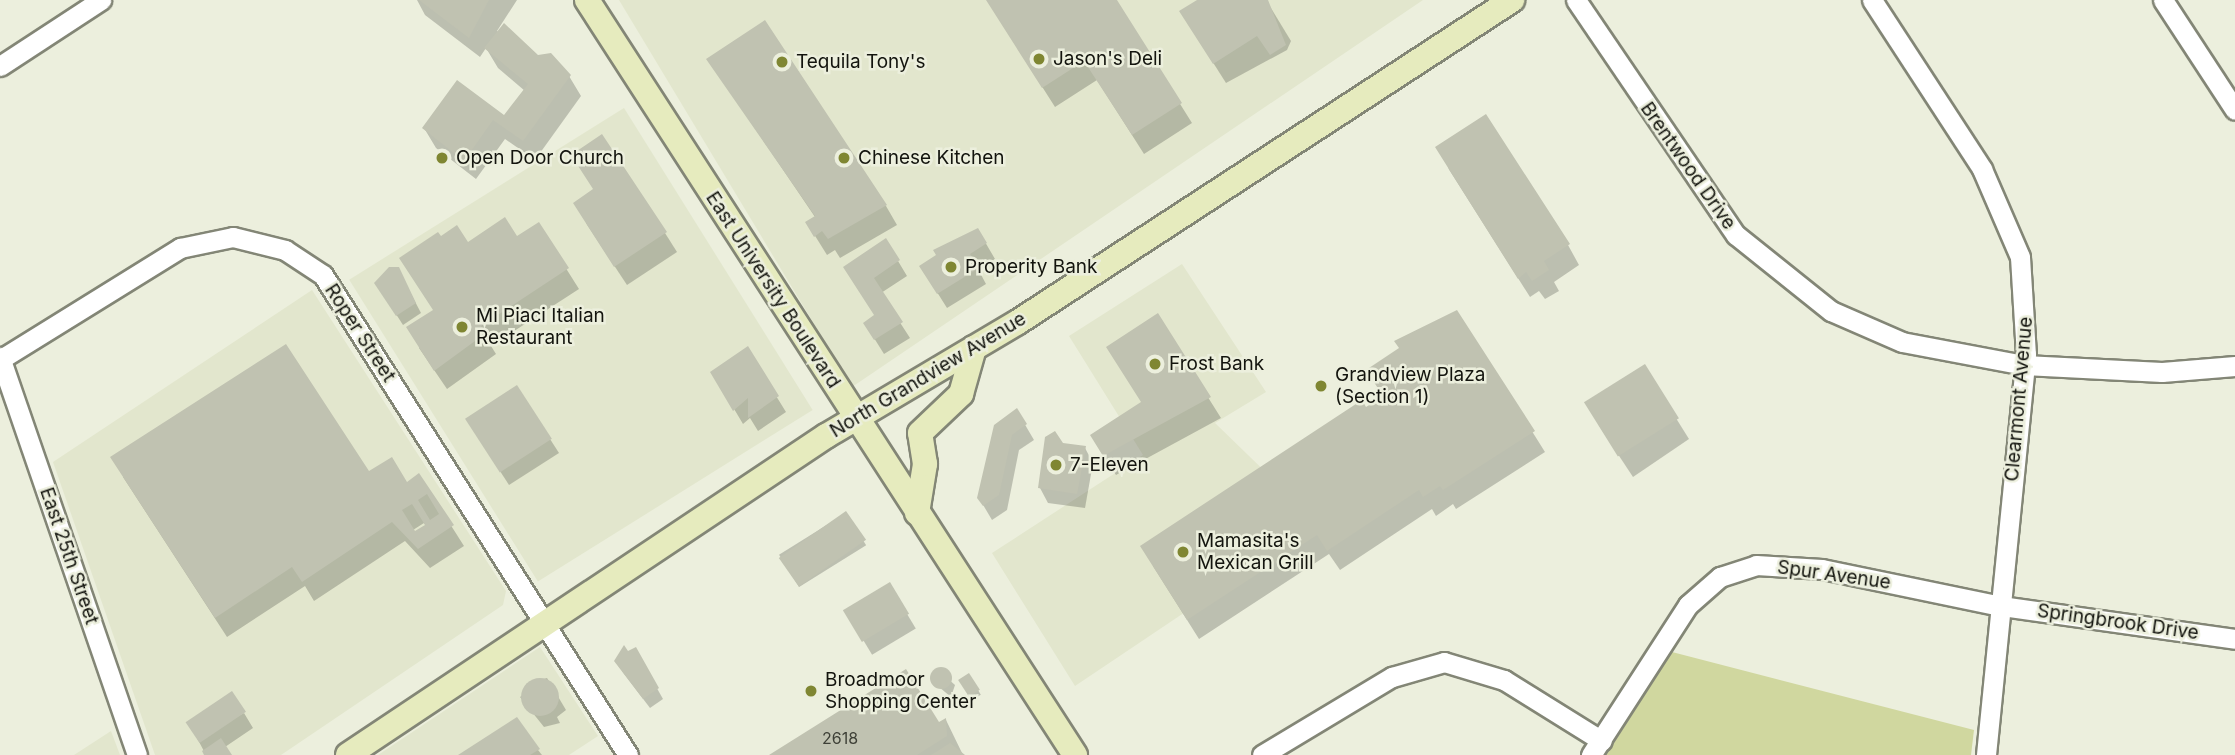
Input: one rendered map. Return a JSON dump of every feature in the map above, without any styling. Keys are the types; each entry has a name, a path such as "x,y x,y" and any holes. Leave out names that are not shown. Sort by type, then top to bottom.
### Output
{"main road":[{"name":"East University Boulevard","path":"587,0 1075,755"},
{"name":"North Grandview Avenue","path":"348,755 547,626 855,418 974,348 1512,0"},
{"path":"917,513 925,464 920,433 961,394 974,348"}],"street":[{"path":"0,66 101,0"},
{"name":"Brentwood Drive","path":"1576,0 1716,210 1765,264 1867,329 1929,349 2024,365 2162,372 2235,366"},
{"name":"Clearmont Avenue","path":"1872,0 2005,211 2027,306 2024,365 1986,755"},
{"path":"2164,0 2235,110"},
{"name":"Roper Street","path":"0,358 180,248 233,237 285,250 323,275 628,755"},
{"name":"East 25th Street","path":"0,358 137,755"},
{"name":"Spur Avenue","path":"1596,748 1688,605 1736,570 1783,565 1822,569 2001,606"},
{"name":"Springbrook Drive","path":"2001,606 2235,639"},
{"path":"1262,755 1392,677 1444,662 1504,680 1596,748"}],"shaded area":[{"path":"619,0 1423,0 852,387"},
{"path":"624,108 813,410 538,582 349,280"},
{"path":"1182,264 1266,392 1215,423 1318,523 1075,686 992,553 1143,455 1069,336"},
{"path":"312,290 506,591 503,605 281,755 155,755 53,462"},
{"path":"540,647 598,736 569,755 378,755"},
{"path":"111,731 120,755 74,755"}],"green space":[{"path":"1672,652 1974,730 1971,755 1606,755"}],"building":[{"path":"419,0 489,0 469,38"},
{"path":"986,0 1117,0 1182,103 1132,135 1084,61 1042,88"},
{"path":"1197,0 1268,0 1286,45 1270,55 1257,36 1213,64 1179,11"},
{"path":"765,20 887,205 828,239 822,231 814,237 805,222 815,216 706,59"},
{"path":"504,23 538,55 551,53 571,75 523,141 493,120 464,161 422,128 457,80 504,115 528,84 484,48"},
{"path":"1486,114 1570,244 1544,261 1549,270 1532,281 1526,272 1518,279 1435,147"},
{"path":"602,134 667,232 614,267 573,203 593,189 571,155"},
{"path":"505,217 517,236 539,222 569,268 481,326 486,333 434,371 406,327 433,310 399,258 438,232 441,236 457,225 468,242"},
{"path":"978,228 987,243 970,254 979,268 937,294 919,266 936,255 933,250"},
{"path":"886,238 900,260 874,278 903,322 874,340 863,323 874,315 843,267"},
{"path":"389,267 399,267 416,303 396,316 374,283"},
{"path":"1457,310 1535,431 1443,490 1440,486 1423,497 1419,490 1327,551 1317,535 1187,620 1140,546 1362,400 1366,407 1383,396 1366,370 1399,348 1394,341"},
{"path":"1158,313 1211,397 1103,456 1090,435 1141,402 1106,347"},
{"path":"286,344 369,471 392,457 407,482 419,473 454,525 418,549 392,522 302,582 292,567 215,618 110,457","holes":["427,494 439,514 430,520 418,500","412,504 425,525 415,531 402,510"]},
{"path":"748,346 779,396 748,418 748,398 733,411 710,372"},
{"path":"1645,364 1679,418 1618,456 1584,402"},
{"path":"517,385 552,439 500,472 465,419"},
{"path":"1017,408 1027,424 1012,435 999,495 983,506 977,498 994,425"},
{"path":"1055,431 1063,443 1086,446 1077,494 1038,488 1045,437"},
{"path":"846,511 866,540 799,587 779,558"},
{"path":"890,582 909,614 862,642 843,610"},
{"path":"624,645 628,651 636,647 659,688 643,699 614,661"},
{"path":"941,667 949,670 952,678 949,686 941,689 933,686 930,678 933,670"},
{"path":"906,669 939,722 946,718 947,736 917,755 769,755"},
{"path":"969,673 980,690 969,697 958,680"},
{"path":"540,678 553,684 559,697 553,710 540,716 527,710 521,697 527,684"},
{"path":"232,691 246,712 200,743 186,722"},
{"path":"517,717 540,749 530,755 458,755"},
{"path":"221,738 232,755 204,755 202,751"},
{"path":"950,743 965,755 931,755"}],"place":[{"name":"Jason's Deli","path":"1039,59"},
{"name":"Tequila Tony's","path":"782,62"},
{"name":"Open Door Church","path":"442,158"},
{"name":"Chinese Kitchen","path":"844,158"},
{"name":"Properity Bank","path":"951,267"},
{"name":"Mi Piaci Italian Restaurant","path":"462,327"},
{"name":"Frost Bank","path":"1155,364"},
{"name":"Grandview Plaza (Section 1)","path":"1321,386"},
{"name":"7-Eleven","path":"1056,465"},
{"name":"Mamasita's Mexican Grill","path":"1183,552"},
{"name":"Broadmoor Shopping Center","path":"811,691"}]}
